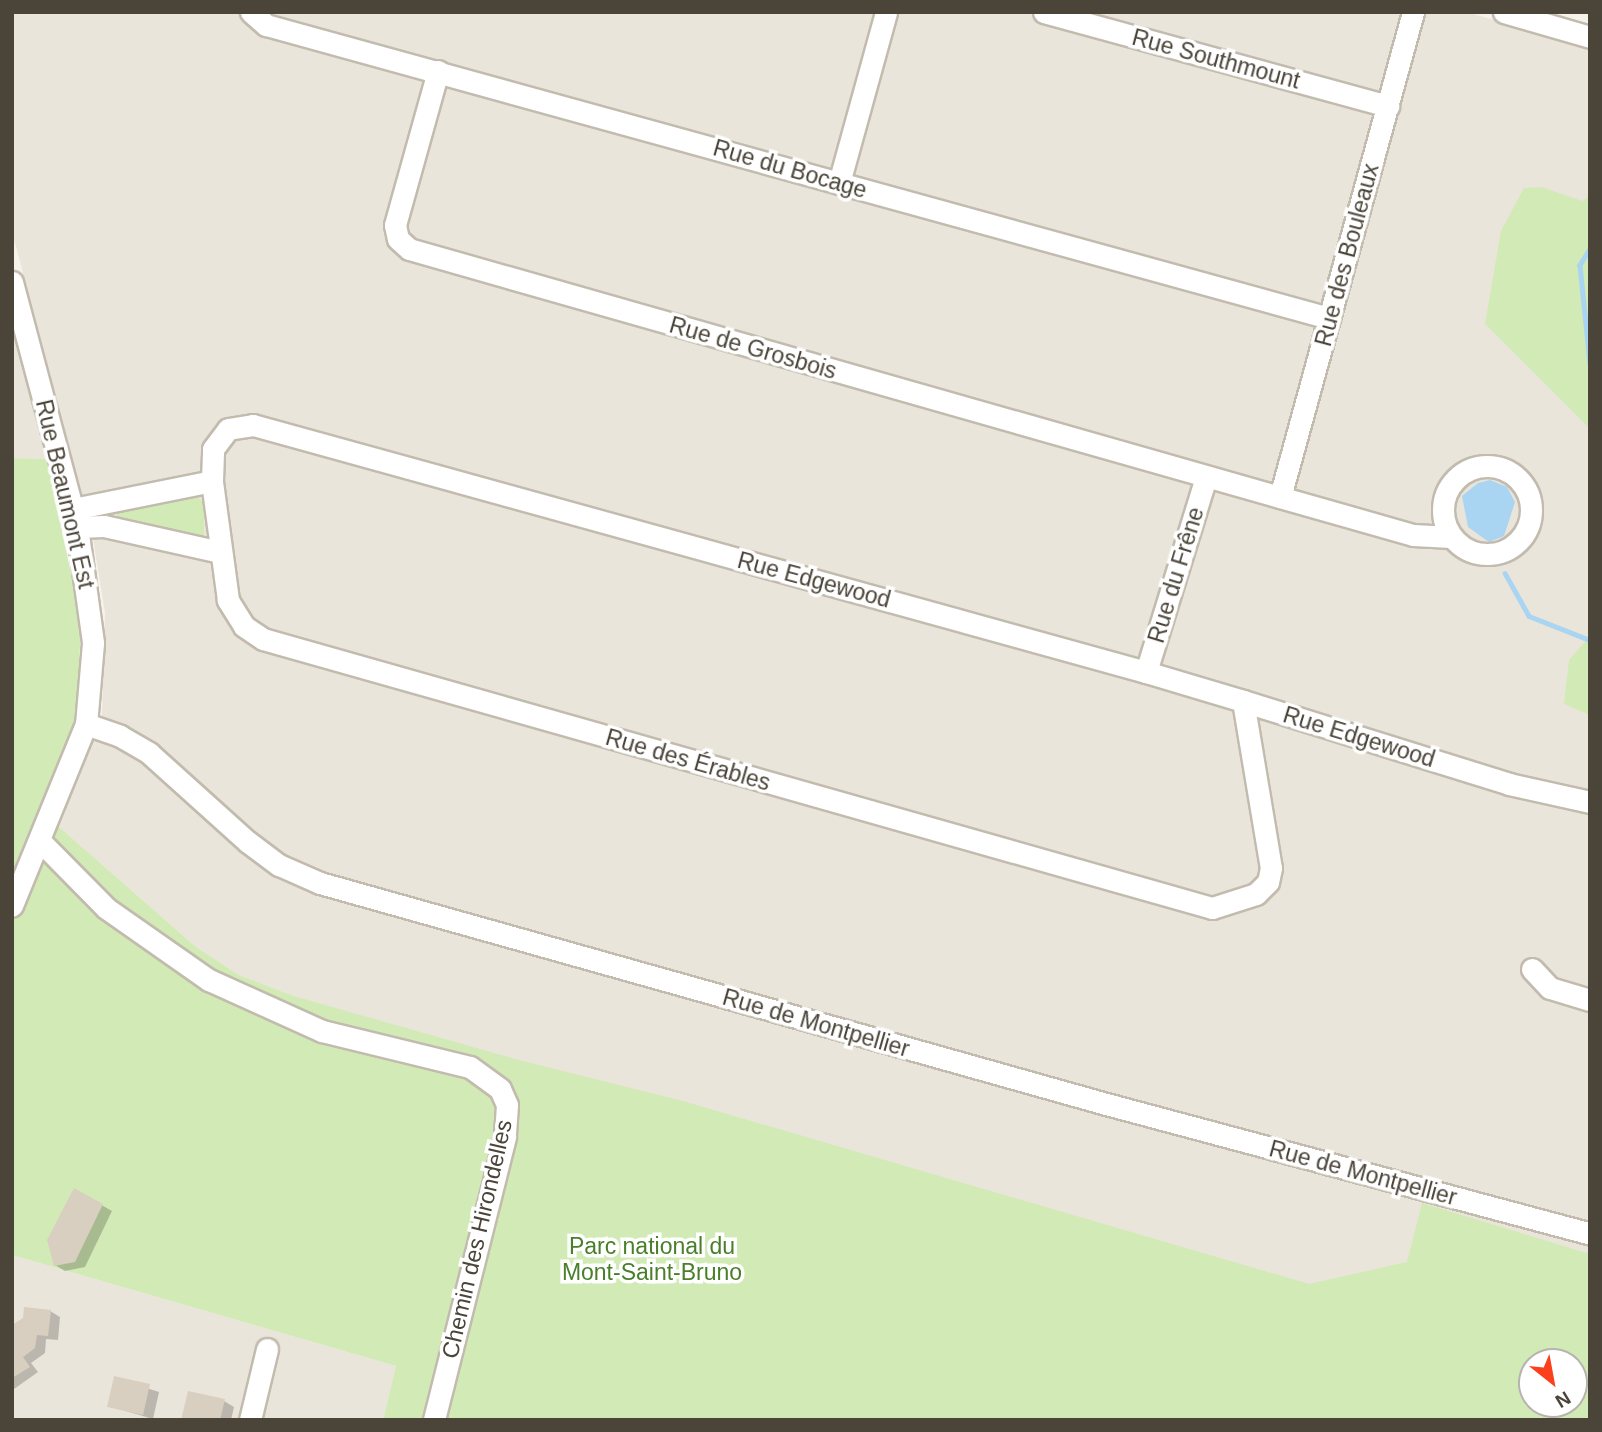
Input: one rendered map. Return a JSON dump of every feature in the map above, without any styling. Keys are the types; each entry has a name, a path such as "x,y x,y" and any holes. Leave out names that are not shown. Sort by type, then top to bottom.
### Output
{"street":[{"path":"839,183 886,12"},
{"name":"Rue Southmount","path":"1044,12 1388,106"},
{"name":"Rue des Bouleaux","path":"1280,497 1413,12"},
{"path":"1504,12 1590,37"},
{"name":"Rue du Bocage","path":"251,15 266,25 1329,318"},
{"name":"Rue de Grosbois","path":"438,71 395,225 398,239 409,249 1413,535 1451,537"},
{"name":"Rue Beaumont Est","path":"12,282 75,518 93,643 86,724 12,905"},
{"name":"Rue Edgewood","path":"212,481 213,449 220,435 233,426 253,425 1146,672 1509,784 1590,802"},
{"path":"1487,465 1501,467 1523,484 1531,512 1528,527 1507,549 1477,553 1451,537 1442,509 1444,496 1461,473 1487,465"},
{"name":"Rue du Frêne","path":"1146,672 1206,477"},
{"path":"75,518 212,481"},
{"name":"Rue des Érables","path":"212,481 220,552 234,614 250,631 270,641 1212,908 1256,894 1268,882 1271,867 1243,701"},
{"path":"75,518 220,552"},
{"name":"Rue de Montpellier","path":"86,724 120,736 149,753 248,842 279,865 320,883 1110,1105 1590,1234"},
{"name":"Chemin des Hirondelles","path":"40,841 106,908 209,980 322,1031 470,1067 500,1089 507,1105 505,1136 434,1420"},
{"path":"1532,969 1550,988 1590,1000"},
{"path":"250,1420 267,1349"}],"shaded area":[{"path":"12,12 1406,12 1423,17 1425,12 1466,12 1590,47 1590,1373 1588,1348 1518,1348 1518,1354 294,996 239,975 196,947 59,827 102,714 105,613 93,539 13,235"},
{"path":"12,314 49,459 12,458"},
{"path":"12,1255 396,1366 383,1420 12,1420"}],"green space":[{"path":"1542,187 1582,201 1590,196 1590,429 1485,324 1501,231 1524,188"},
{"name":"Parc national du Mont-Saint-Bruno","path":"12,458 47,459 81,621 77,714 42,812 196,947 239,975 294,996 515,1059 683,1101 1309,1284 1407,1262 1422,1203 1590,1254 1590,1420 383,1420 396,1366 12,1255"},
{"path":"198,497 204,503 204,539 117,518 117,512"},
{"path":"1590,636 1590,715 1564,704 1569,660"}],"water":[{"path":"1490,480 1507,487 1515,502 1504,536 1489,542 1468,527 1462,496 1478,483"}],"building":[{"path":"74,1188 103,1204 75,1262 54,1266 47,1240"},
{"path":"24,1307 51,1310 48,1336 37,1335 35,1348 23,1357 30,1367 12,1378 12,1325 23,1318"},
{"path":"114,1376 150,1384 143,1415 107,1407"},
{"path":"188,1391 225,1399 220,1420 181,1420"}],"waterway":[{"path":"1590,249 1580,265 1590,363"},
{"path":"1505,573 1529,616 1590,640"}]}
